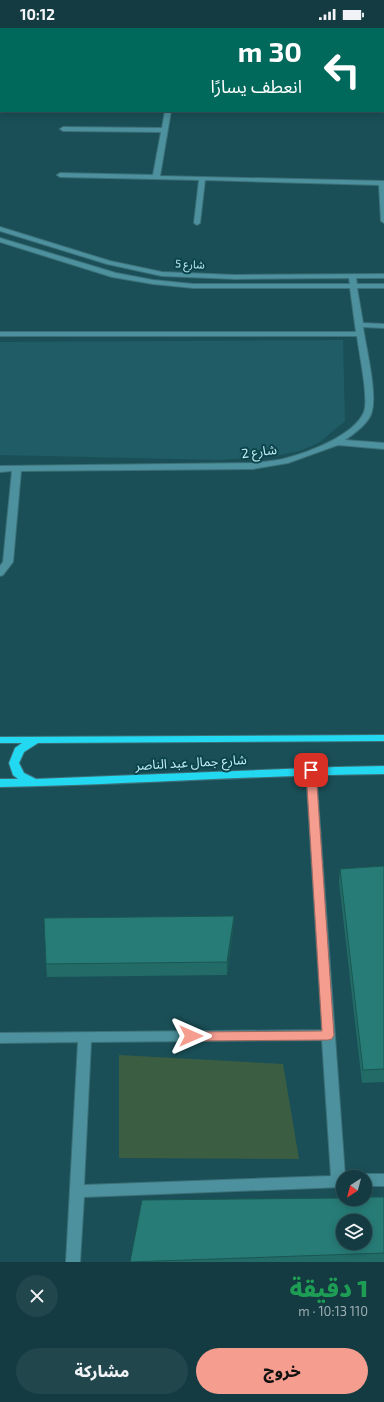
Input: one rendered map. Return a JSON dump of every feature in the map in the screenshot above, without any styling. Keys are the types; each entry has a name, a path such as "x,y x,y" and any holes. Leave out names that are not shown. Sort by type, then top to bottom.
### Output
{"main road":[{"name":"شارع جمال عبد الناصر","path":"0,740 384,738"},
{"path":"34,741 19,750 14,763 19,775 34,783"},
{"name":"شارع جمال عبد الناصر","path":"0,783 194,777 311,770 384,770"}],"street":[{"path":"156,178 168,112"},
{"path":"63,129 165,130"},
{"path":"60,175 383,183 384,222"},
{"path":"197,223 202,179"},
{"name":"شارع 5","path":"0,229 109,263 162,274 211,277 384,276"},
{"name":"شارع 5","path":"0,240 115,275 153,282 193,286 384,286"},
{"name":"شارع 2","path":"0,469 253,466 285,460 337,442 355,430 368,412 369,393 352,276"},
{"path":"0,334 360,330 384,326"},
{"path":"337,442 384,446"},
{"path":"0,573 8,562 18,469"},
{"path":"311,770 328,1035 339,1170"},
{"path":"0,1038 328,1035"},
{"path":"73,1262 85,1038"},
{"path":"372,1180 384,1180"},
{"path":"77,1191 336,1181"}],"shaded area":[{"path":"343,340 345,421 320,442 300,451 274,456 220,460 0,455 0,342"}],"green space":[{"path":"119,1055 283,1064 299,1159 119,1158"}],"building":[{"path":"384,866 384,1069 363,1070 340,869"},
{"path":"234,916 227,962 46,964 44,918"},
{"path":"372,1197 384,1197 384,1253 130,1262 142,1200 336,1198 336,1206 372,1206"}],"route":[{"path":"191,1036 328,1035 311,770"}]}
